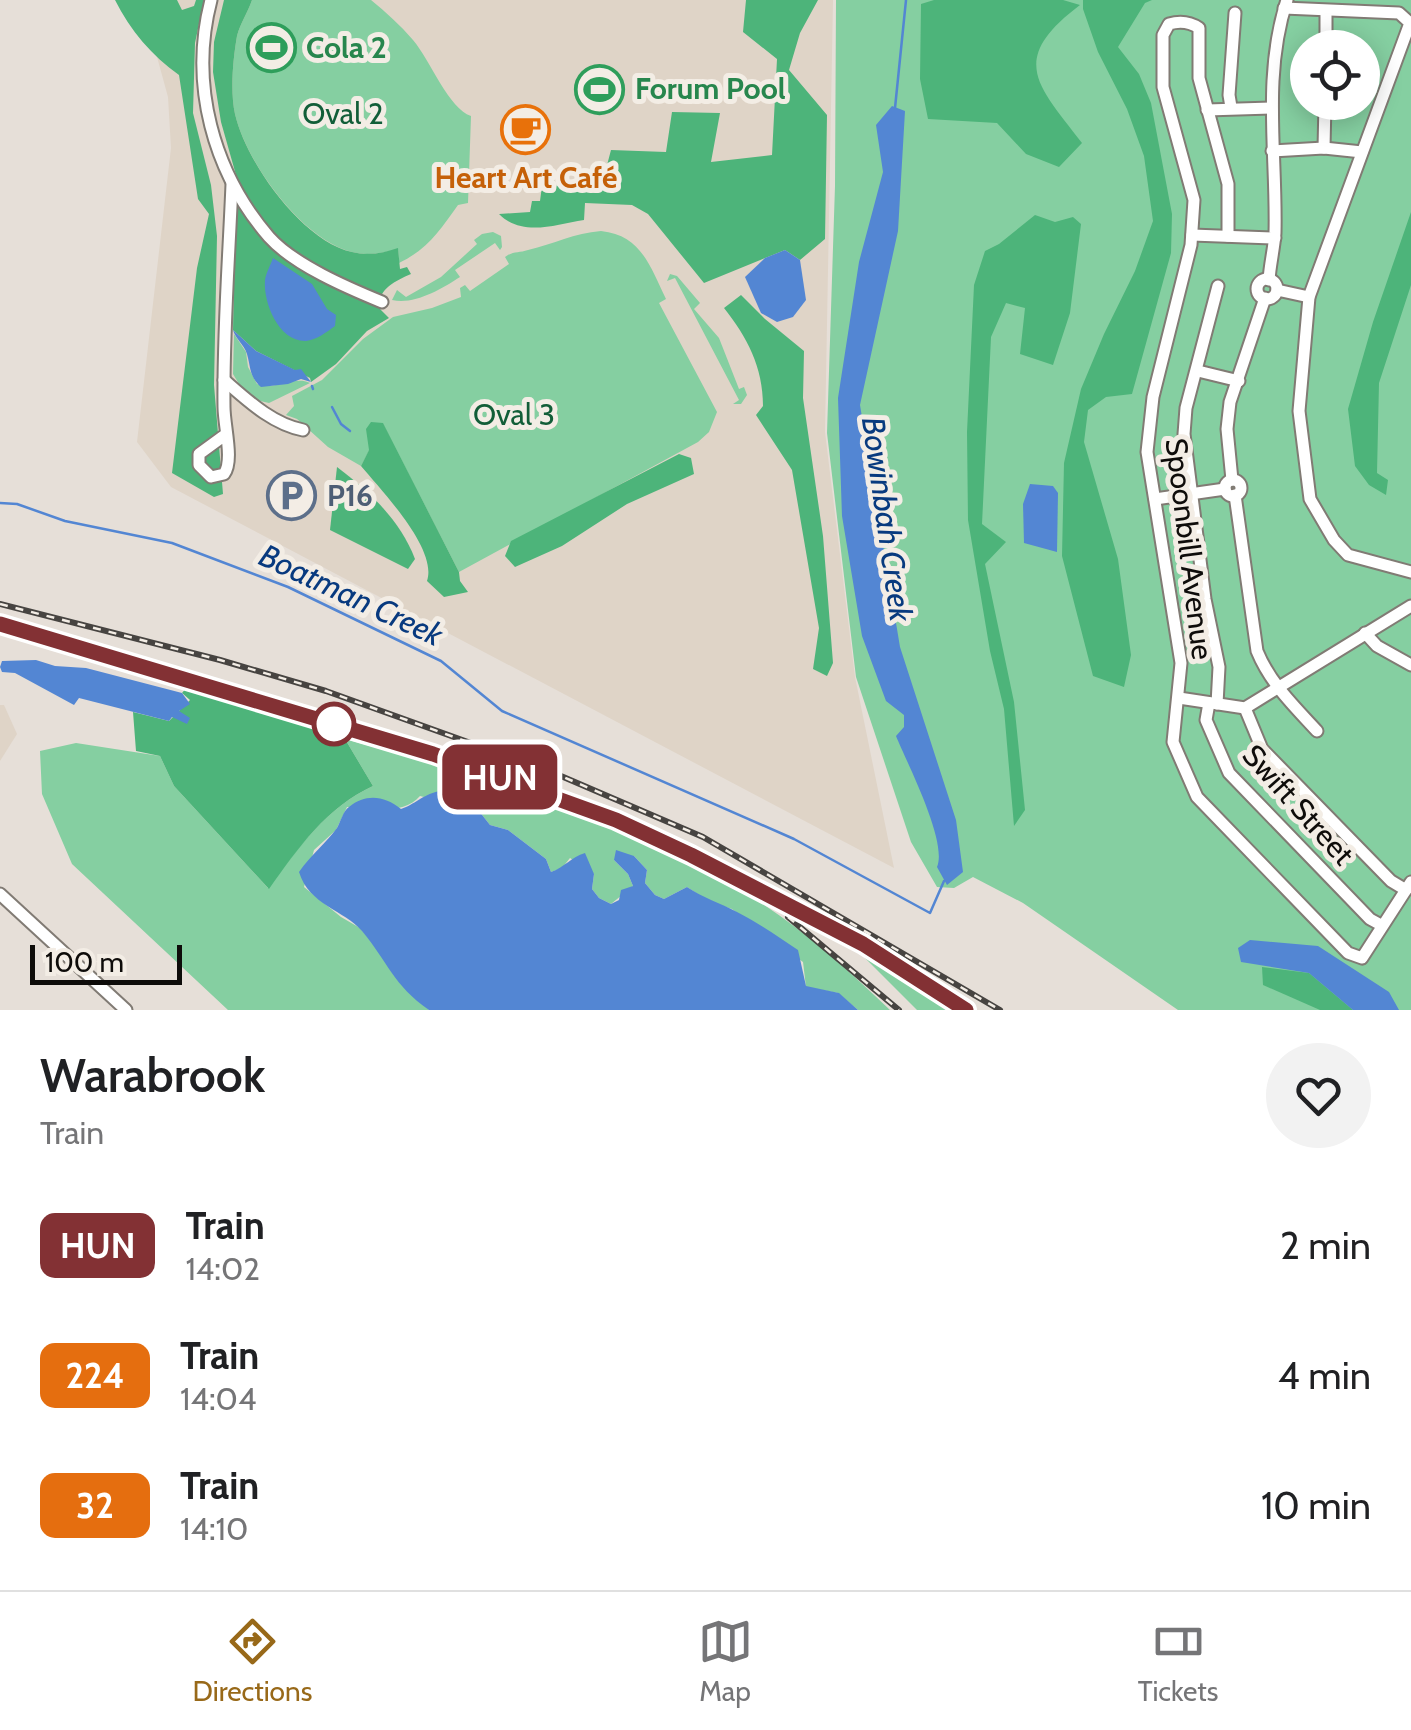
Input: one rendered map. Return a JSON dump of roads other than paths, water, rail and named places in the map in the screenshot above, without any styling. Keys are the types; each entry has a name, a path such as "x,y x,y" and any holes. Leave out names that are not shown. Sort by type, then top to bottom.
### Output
{"street":[{"path":"212,0 206,22 203,84 208,118 232,184 271,240 334,283 382,302"},
{"path":"1273,285 1271,108 1285,4 1326,11 1399,13 1410,23 1309,297 1299,411 1310,500 1342,552 1411,572"},
{"path":"1326,11 1326,30"},
{"path":"1231,107 1236,13"},
{"name":"Spoonbill Avenue","path":"1228,236 1228,184 1198,78 1199,28 1192,24 1169,24 1164,35 1162,87 1194,200 1192,235 1149,422 1147,452 1181,663 1173,742 1197,797 1348,953 1362,958 1381,925"},
{"path":"1207,110 1271,108"},
{"path":"1324,120 1324,148"},
{"path":"1272,151 1324,148 1362,152"},
{"path":"225,435 232,184"},
{"path":"1192,235 1275,238"},
{"path":"1309,297 1262,281 1258,287 1259,295 1266,298 1230,402 1227,429 1231,488 1257,651 1265,671 1317,731"},
{"name":"Swift Street","path":"1218,286 1186,408 1184,434 1218,668 1213,704 1206,720 1228,773 1381,925"},
{"path":"1198,371 1238,381"},
{"path":"224,380 266,414 290,428 302,430"},
{"path":"1154,499 1231,488"},
{"path":"1179,698 1245,708 1411,606"},
{"path":"1365,633 1378,646 1411,665"},
{"path":"1245,708 1262,749 1391,881 1408,886 1381,925"},
{"path":"0,894 126,1010"}],"water":[{"path":"892,106 905,111 898,231 860,405 900,647 956,820 963,872 947,885 937,867 939,855 932,822 896,736 904,727 904,715 886,701 862,636 842,516 838,398 859,262 883,172 876,125"},
{"path":"785,250 800,260 806,300 793,317 777,322 761,313 745,277 765,258"},
{"path":"273,258 312,284 327,309 336,315 335,326 306,341 296,340 281,328 270,310 265,289"},
{"path":"233,330 256,351 295,370 301,369 311,382 301,379 261,387"},
{"path":"1030,484 1053,486 1058,493 1057,552 1024,543 1023,504"},
{"path":"36,660 86,668 182,693 190,704 179,711 190,718 187,724 172,717 169,721 79,698 74,705 15,673 2,672 0,667 2,661"},
{"path":"439,791 455,793 490,825 508,830 546,859 551,872 585,853 594,874 592,889 611,904 619,900 621,890 633,886 628,874 614,860 616,850 634,856 647,870 645,883 655,895 664,899 687,887 745,916 798,950 806,986 839,993 858,1010 429,1010 399,982 362,931 319,900 299,872 355,803 375,798 401,809"},
{"path":"1250,940 1318,946 1389,992 1399,1010 1353,1010 1309,973 1241,962 1238,948"}],"waterway":[{"name":"Bowinbah Creek","path":"895,108 906,0"},
{"path":"332,407 350,431"},
{"name":"Boatman Creek","path":"0,503 172,543 288,587 441,661 502,711 794,839 930,913 944,881"}],"railway":[{"path":"0,604 326,691 554,773 703,837 1000,1010"},
{"path":"0,624 433,754 547,793 655,838"},
{"path":"645,828 748,879"},
{"path":"736,878 863,944 965,1010"},
{"path":"788,917 899,1010"}],"train":[{"name":"HUN","path":"0,624 433,754 616,820 863,944 966,1010"}],"place":[{"name":"Cola 2","path":"271,48"},
{"name":"Forum Pool","path":"600,89"},
{"name":"Heart Art Café","path":"526,129"},
{"name":"P16","path":"292,496"}],"park label":[{"name":"Oval 2","path":"343,114"},
{"name":"Oval 3","path":"514,415"}]}
